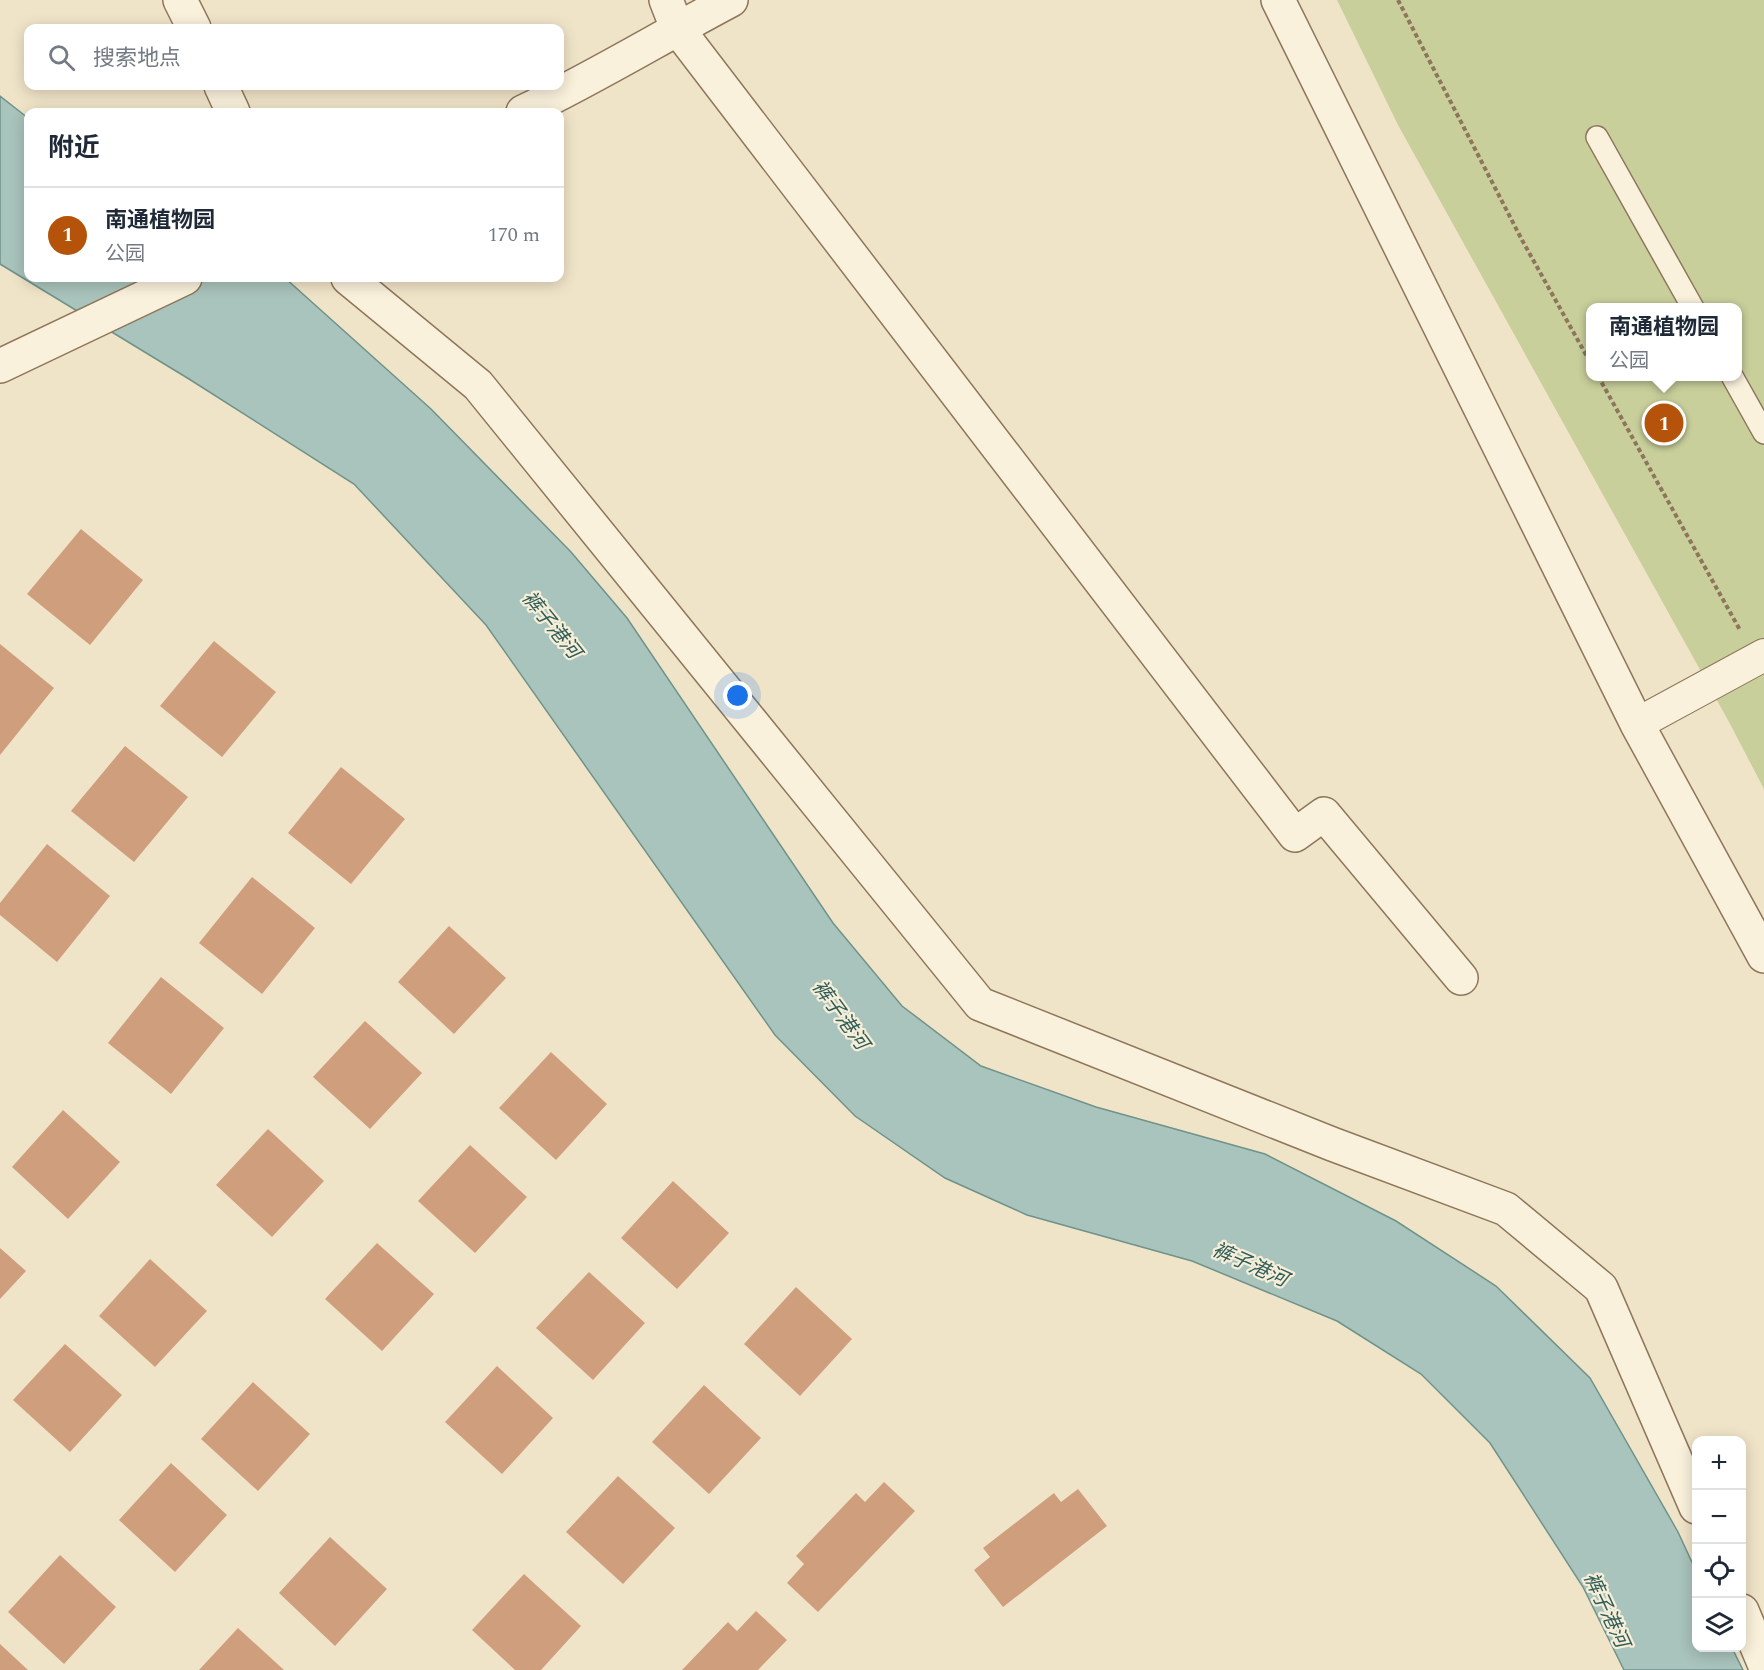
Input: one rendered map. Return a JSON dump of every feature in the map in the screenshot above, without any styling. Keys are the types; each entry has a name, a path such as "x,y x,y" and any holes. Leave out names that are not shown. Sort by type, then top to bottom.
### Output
{"street":[{"path":"180,0 192,24"},
{"path":"532,108 572,89 672,14 731,0"},
{"path":"1278,0 1636,724 1764,956"},
{"path":"672,14 1295,835 1324,814 1461,978"},
{"path":"223,90 231,108"},
{"path":"0,366 177,282"},
{"path":"353,282 478,385 980,1004 1332,1144 1506,1209 1601,1288 1692,1498"},
{"path":"1636,724 1760,657"},
{"path":"1746,1620 1764,1663"}],"lane":[{"path":"1597,137 1690,303"},
{"path":"1735,381 1764,434"}],"path":[{"path":"1398,0 1522,240 1586,355"},
{"path":"1601,381 1760,657"}],"green space":[{"path":"1337,0 1764,0 1764,789 1398,125"}],"water":[{"path":"0,96 24,115 24,279 0,264"},
{"name":"裤子港河","path":"30,282 289,282 431,409 571,552 627,618 833,923 902,1006 981,1066 1096,1107 1265,1154 1396,1221 1496,1286 1590,1378 1678,1532 1692,1562 1692,1652 1734,1652 1743,1670 1624,1670 1583,1587 1490,1443 1421,1374 1337,1321 1192,1261 1027,1215 945,1178 855,1116 775,1035 486,625 354,484 189,379"}],"building":[{"path":"81,529 143,580 90,645 27,594"},
{"path":"214,641 276,692 222,757 160,706"},
{"path":"0,644 54,688 0,755"},
{"path":"125,746 188,797 134,862 71,811"},
{"path":"341,767 405,819 351,884 288,833"},
{"path":"47,844 110,896 57,962 0,915 0,903"},
{"path":"252,877 315,928 262,994 199,943"},
{"path":"449,926 506,978 454,1034 398,982"},
{"path":"161,977 224,1028 171,1094 108,1043"},
{"path":"365,1021 422,1073 370,1129 313,1077"},
{"path":"551,1052 607,1104 556,1160 499,1108"},
{"path":"63,1110 120,1162 68,1219 12,1167"},
{"path":"268,1129 324,1181 272,1237 216,1185"},
{"path":"470,1145 527,1197 475,1253 418,1201"},
{"path":"673,1181 729,1233 677,1289 621,1238"},
{"path":"377,1243 434,1294 382,1351 325,1299"},
{"path":"0,1248 26,1271 0,1299"},
{"path":"150,1259 207,1311 155,1367 99,1316"},
{"path":"589,1272 645,1323 593,1380 536,1328"},
{"path":"796,1287 852,1339 800,1396 744,1344"},
{"path":"65,1344 122,1395 70,1452 13,1400"},
{"path":"497,1366 553,1418 502,1474 445,1422"},
{"path":"253,1382 310,1434 258,1491 201,1439"},
{"path":"704,1385 761,1438 709,1494 652,1442"},
{"path":"171,1463 227,1515 175,1572 119,1520"},
{"path":"618,1476 675,1528 623,1584 566,1532"},
{"path":"884,1482 915,1511 818,1612 787,1583 804,1564 796,1556 856,1493 865,1502"},
{"path":"1078,1489 1107,1526 1003,1607 974,1570 990,1557 983,1548 1054,1493 1061,1502"},
{"path":"330,1537 387,1589 335,1646 279,1593"},
{"path":"60,1555 116,1607 64,1664 8,1612"},
{"path":"524,1574 581,1626 541,1670 515,1670 472,1630"},
{"path":"756,1611 787,1640 758,1670 682,1670 728,1622 737,1631"},
{"path":"238,1628 284,1670 199,1670"},
{"path":"0,1644 28,1670 0,1670"}],"place":[{"name":"南通植物园","path":"1664,423"}]}
